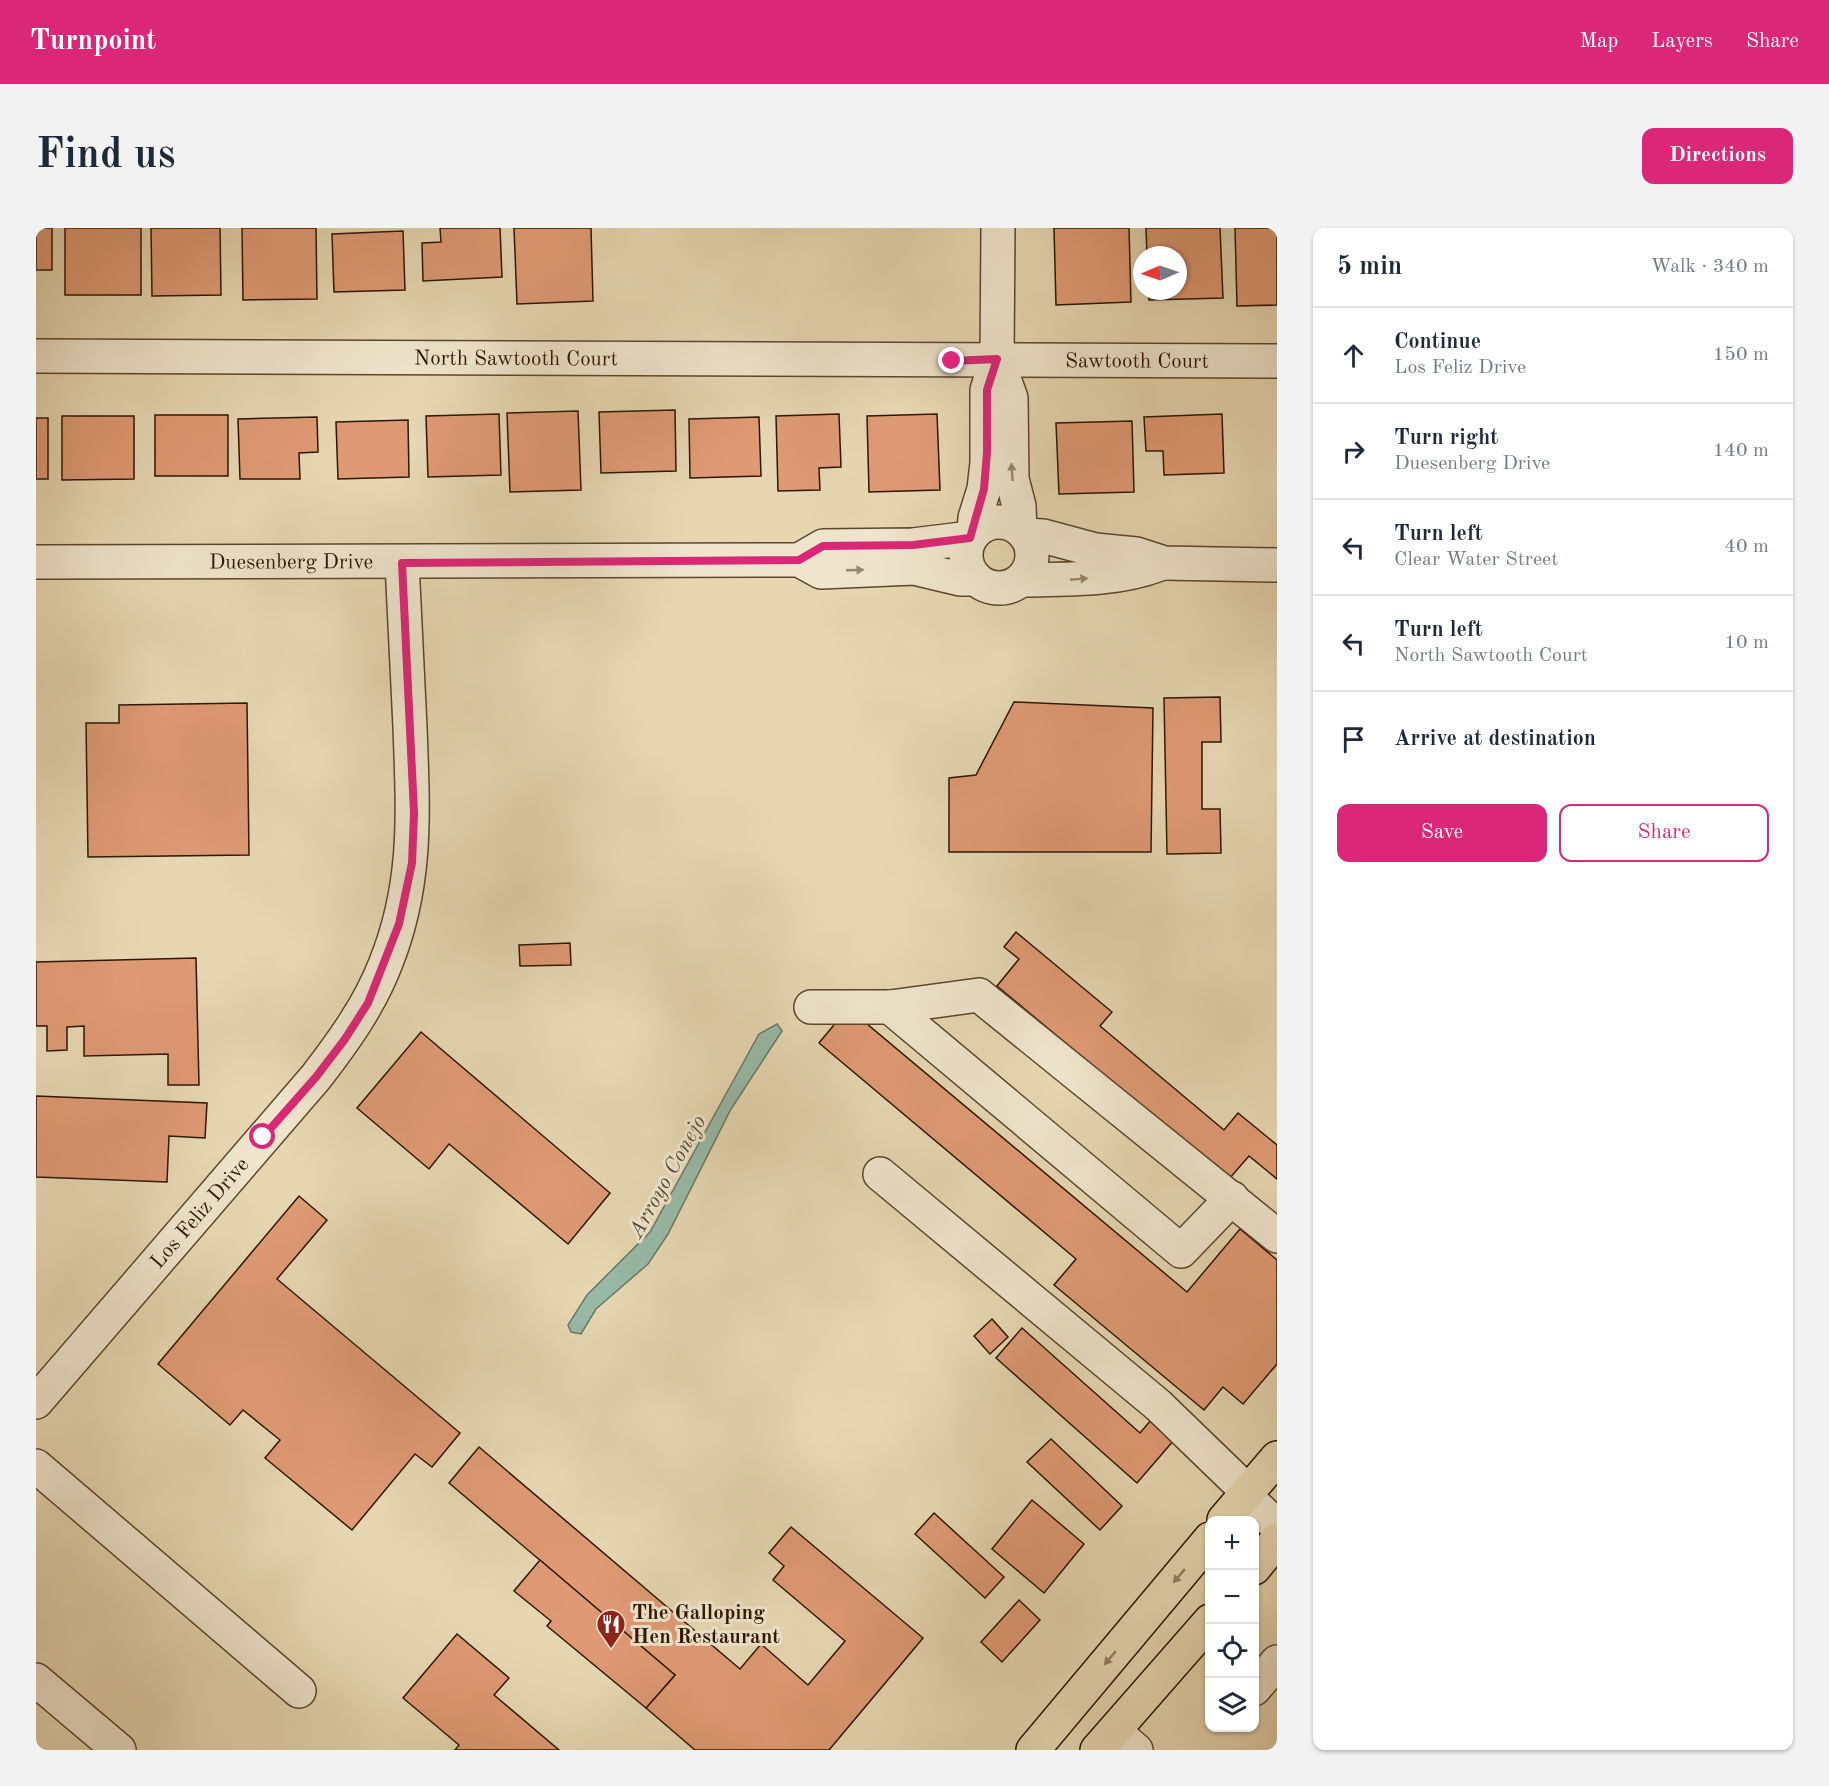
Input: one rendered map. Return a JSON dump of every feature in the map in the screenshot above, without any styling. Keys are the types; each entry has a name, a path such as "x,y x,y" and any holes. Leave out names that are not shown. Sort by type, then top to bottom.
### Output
{"main road":[{"path":"1239,1503 1277,1458"},
{"path":"1259,1562 1277,1540"},
{"path":"1033,1750 1205,1544"},
{"path":"1116,1744 1207,1624"}],"street":[{"path":"976,579 966,560 966,549 984,489 986,472 987,390 997,359 998,228"},
{"name":"North Sawtooth Court","path":"36,356 997,359"},
{"path":"997,359 1011,399 1012,479 1023,532 1032,553 1031,563 1021,580"},
{"name":"Sawtooth Court","path":"997,359 1277,361"},
{"name":"Duesenberg Drive","path":"799,560 823,546 913,545 972,535 992,522 1011,524 1023,532 1088,548 1136,554 1164,563 1277,565"},
{"name":"Duesenberg Drive","path":"36,562 402,563 799,560 821,572 914,568 960,579 976,579 984,585 1002,588 1021,580 1066,580 1130,573 1164,563"},
{"name":"Los Feliz Drive","path":"36,1402 316,1077 345,1039 368,1003 386,964 399,924 412,863 414,813 402,563"},
{"path":"811,1007 890,1007 979,995 1277,1236"},
{"path":"890,1007 1181,1251 1232,1198"},
{"path":"880,1174 1158,1405 1239,1503 1277,1526"},
{"path":"36,1466 299,1691"},
{"path":"1259,1683 1277,1662"},
{"path":"36,1680 119,1750"}],"shaded area":[{"path":"777,1024 782,1031 731,1109 668,1234 648,1264 596,1309 581,1334 571,1332 568,1325 587,1295 650,1232 759,1034"}],"building":[{"path":"36,228 52,228 52,270 36,270"},
{"path":"65,228 141,228 141,295 65,295"},
{"path":"151,228 220,228 221,295 152,296"},
{"path":"242,228 316,228 317,299 243,300"},
{"path":"440,228 500,228 502,277 423,281 422,243 441,242"},
{"path":"514,228 591,228 593,301 517,304"},
{"path":"1054,228 1129,228 1131,302 1056,305"},
{"path":"1146,228 1220,228 1223,298 1187,299 1187,246 1147,246"},
{"path":"1235,228 1277,228 1277,305 1237,306"},
{"path":"403,231 405,290 334,292 332,234"},
{"path":"675,410 676,471 601,473 599,412"},
{"path":"578,411 581,490 510,492 507,413"},
{"path":"499,414 501,475 428,477 426,416"},
{"path":"839,414 841,467 819,468 820,490 778,491 776,416"},
{"path":"937,414 940,490 869,492 867,416"},
{"path":"1222,414 1224,473 1164,475 1163,451 1146,451 1144,417"},
{"path":"155,415 228,415 228,476 155,476"},
{"path":"62,416 134,416 134,479 62,480"},
{"path":"317,417 318,452 299,453 300,479 240,479 238,419"},
{"path":"759,417 761,476 690,478 689,419"},
{"path":"36,418 48,418 48,479 36,479"},
{"path":"408,420 409,477 338,479 336,422"},
{"path":"1132,421 1134,492 1059,494 1056,423"},
{"path":"1220,697 1221,742 1202,742 1202,809 1220,809 1221,853 1167,854 1164,698"},
{"path":"1014,702 1153,708 1151,852 949,852 949,778 976,775"},
{"path":"247,703 249,855 88,857 86,723 119,723 119,705"},
{"path":"1016,932 1112,1012 1100,1026 1224,1130 1238,1113 1277,1145 1277,1179 1249,1156 1229,1179 997,986 1019,959 1004,947"},
{"path":"570,943 571,965 520,966 519,945"},
{"path":"196,958 199,1085 168,1085 168,1054 84,1056 84,1026 67,1027 67,1050 47,1051 47,1026 36,1026 36,962"},
{"path":"848,1008 1187,1292 1240,1229 1277,1260 1277,1364 1243,1404 1223,1387 1204,1410 1054,1285 1076,1259 819,1043"},
{"path":"421,1032 610,1193 568,1244 449,1144 429,1169 357,1108"},
{"path":"36,1096 207,1103 205,1138 169,1136 167,1182 36,1177"},
{"path":"299,1196 327,1220 277,1279 460,1433 432,1467 415,1454 352,1530 265,1458 280,1440 243,1410 230,1425 158,1364"},
{"path":"992,1319 1008,1337 990,1354 974,1336"},
{"path":"1022,1328 1140,1433 1151,1420 1174,1440 1137,1483 996,1358"},
{"path":"1051,1439 1122,1506 1100,1530 1027,1462"},
{"path":"479,1447 740,1669 761,1644 808,1685 845,1641 773,1580 784,1566 769,1553 791,1527 923,1638 829,1750 695,1750 646,1708 675,1675 449,1483"},
{"path":"1032,1500 1084,1544 1044,1593 992,1549"},
{"path":"934,1513 1004,1577 985,1598 915,1534"},
{"name":"The Galloping Hen Restaurant","path":"540,1560 675,1675 646,1708 547,1626 551,1621 514,1591"},
{"path":"1019,1600 1040,1620 1002,1662 981,1642"},
{"path":"457,1634 509,1678 494,1695 559,1750 455,1750 459,1745 403,1698"}],"place":[{"name":"The Galloping Hen Restaurant","path":"611,1650"}],"route":[{"path":"263,1137 316,1077 345,1039 368,1003 386,964 399,924 412,863 414,813 402,563 799,560 823,546 913,545 970,538 974,532 975,518 984,489 987,452 987,390 997,359 952,361"}],"water label":[{"name":"Arroyo Conejo","path":"666,1176"}]}
